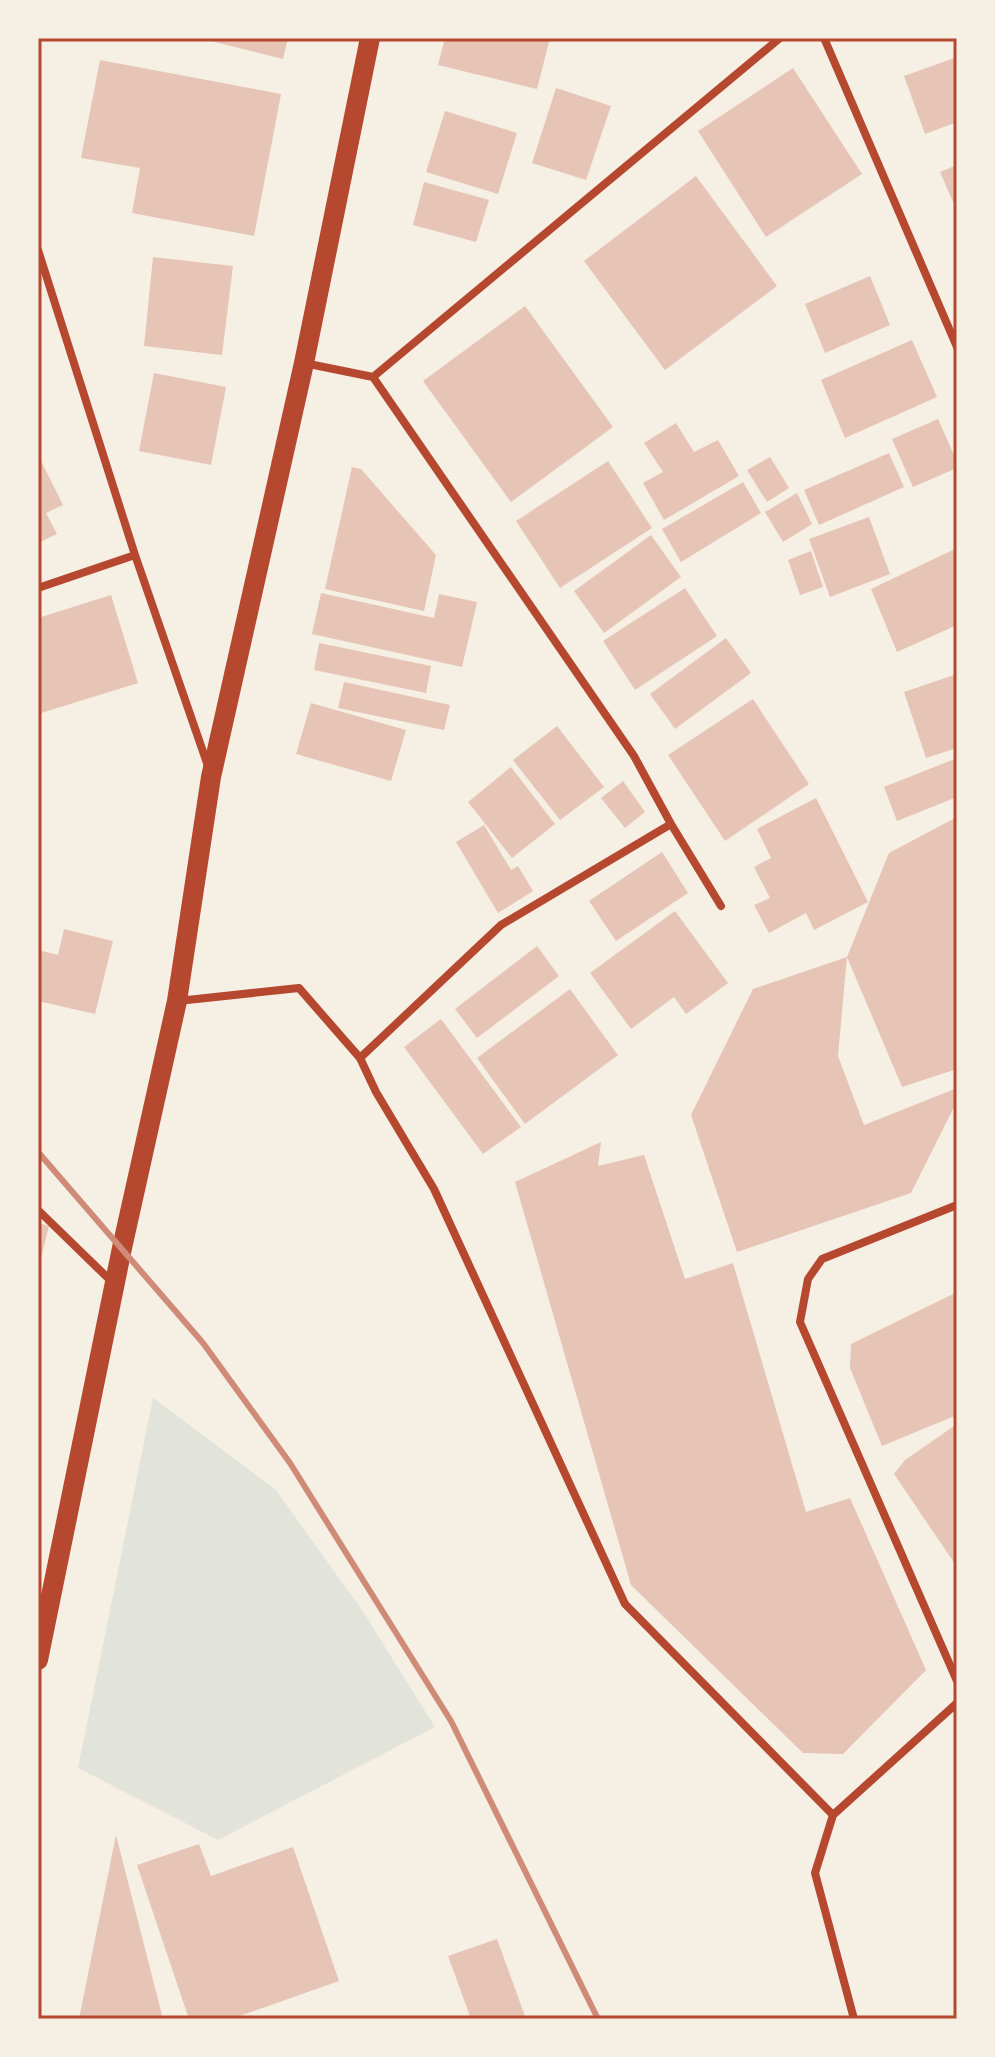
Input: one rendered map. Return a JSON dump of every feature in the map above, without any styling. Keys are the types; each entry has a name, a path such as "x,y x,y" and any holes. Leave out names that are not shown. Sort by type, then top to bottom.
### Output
{"main road":[{"path":"38,1660 177,1001 211,777 304,363 370,38"}],"street":[{"path":"373,377 780,38"},
{"path":"824,38 957,347"},
{"path":"38,250 135,555 211,777"},
{"path":"38,286 49,281"},
{"path":"304,363 373,377 634,756 721,906"},
{"path":"38,588 135,555"},
{"path":"360,1058 501,925 671,824"},
{"path":"177,1001 299,988 360,1058 376,1092 434,1189 625,1604 833,1815"},
{"path":"957,1205 822,1259 808,1279 800,1322 957,1681"},
{"path":"38,1210 115,1284"},
{"path":"854,2019 815,1873 833,1815 957,1703"}],"shaded area":[{"path":"153,1398 276,1490 362,1610 435,1727 218,1840 78,1768"}],"building":[{"path":"199,38 288,38 283,59"},
{"path":"445,38 550,38 537,89 438,65"},
{"path":"957,57 957,122 925,134 904,76"},
{"path":"100,60 281,94 254,236 132,213 140,168 81,158"},
{"path":"793,68 862,174 766,237 698,131"},
{"path":"556,88 611,106 586,180 532,163"},
{"path":"445,111 517,133 498,194 426,172"},
{"path":"957,165 957,211 940,172"},
{"path":"696,176 777,286 665,370 584,261"},
{"path":"424,182 489,200 476,242 413,225"},
{"path":"153,257 233,266 222,355 144,346"},
{"path":"870,276 890,325 825,353 805,304"},
{"path":"525,306 613,427 511,502 423,381"},
{"path":"912,340 937,397 845,438 821,380"},
{"path":"154,373 226,387 211,465 139,451"},
{"path":"938,419 957,468 913,487 892,439"},
{"path":"676,423 694,452 718,440 739,476 664,520 643,483 663,472 644,443"},
{"path":"889,453 904,487 819,525 804,490"},
{"path":"38,455 63,505 46,513 57,534 38,543"},
{"path":"770,457 789,488 767,502 747,470"},
{"path":"608,461 652,528 560,588 516,521"},
{"path":"352,467 361,469 436,555 424,611 325,589"},
{"path":"743,482 761,513 681,562 662,529"},
{"path":"797,493 812,524 783,542 765,512"},
{"path":"869,517 890,574 830,597 809,539"},
{"path":"651,535 681,577 604,633 574,591"},
{"path":"957,548 957,625 897,652 871,589"},
{"path":"811,551 823,587 800,595 788,560"},
{"path":"685,588 717,636 635,690 603,641"},
{"path":"321,593 434,618 439,594 477,602 462,667 312,634"},
{"path":"111,595 138,683 38,714 38,618"},
{"path":"726,638 751,673 675,729 650,694"},
{"path":"319,643 431,666 426,693 314,670"},
{"path":"957,674 957,748 926,758 904,692"},
{"path":"344,682 450,705 444,730 338,708"},
{"path":"753,699 809,784 725,841 668,755"},
{"path":"311,703 406,730 391,781 296,754"},
{"path":"557,726 604,787 560,820 513,760"},
{"path":"957,758 957,797 897,821 884,787"},
{"path":"511,767 555,824 512,858 468,802"},
{"path":"623,781 645,812 625,828 601,798"},
{"path":"816,798 868,902 814,930 806,913 769,933 754,905 770,898 754,867 771,858 757,829"},
{"path":"957,817 957,1069 902,1087 847,957 889,853"},
{"path":"484,825 511,870 518,866 533,891 498,913 456,842"},
{"path":"662,852 688,893 616,941 589,901"},
{"path":"675,911 728,983 686,1014 674,997 631,1029 590,973"},
{"path":"64,929 113,941 95,1014 38,1001 38,950 58,955"},
{"path":"537,946 559,976 477,1038 455,1009"},
{"path":"847,957 838,1056 864,1125 957,1088 957,1101 911,1193 737,1252 691,1115 753,989"},
{"path":"570,989 618,1055 525,1124 477,1058"},
{"path":"441,1019 521,1127 483,1154 404,1047"},
{"path":"601,1142 598,1166 644,1155 685,1279 733,1263 806,1512 850,1498 926,1670 843,1754 803,1753 631,1585 515,1182"},
{"path":"38,1223 49,1226 39,1266 38,1266"},
{"path":"957,1292 957,1415 882,1446 850,1368 851,1344"},
{"path":"957,1424 957,1567 894,1474 905,1460"},
{"path":"116,1835 163,2019 79,2019"},
{"path":"199,1844 211,1876 293,1847 339,1981 231,2019 189,2019 137,1865"},
{"path":"497,1939 526,2019 471,2019 448,1956"}],"railway":[{"path":"38,1152 203,1343 290,1463 451,1721 598,2019"}]}
